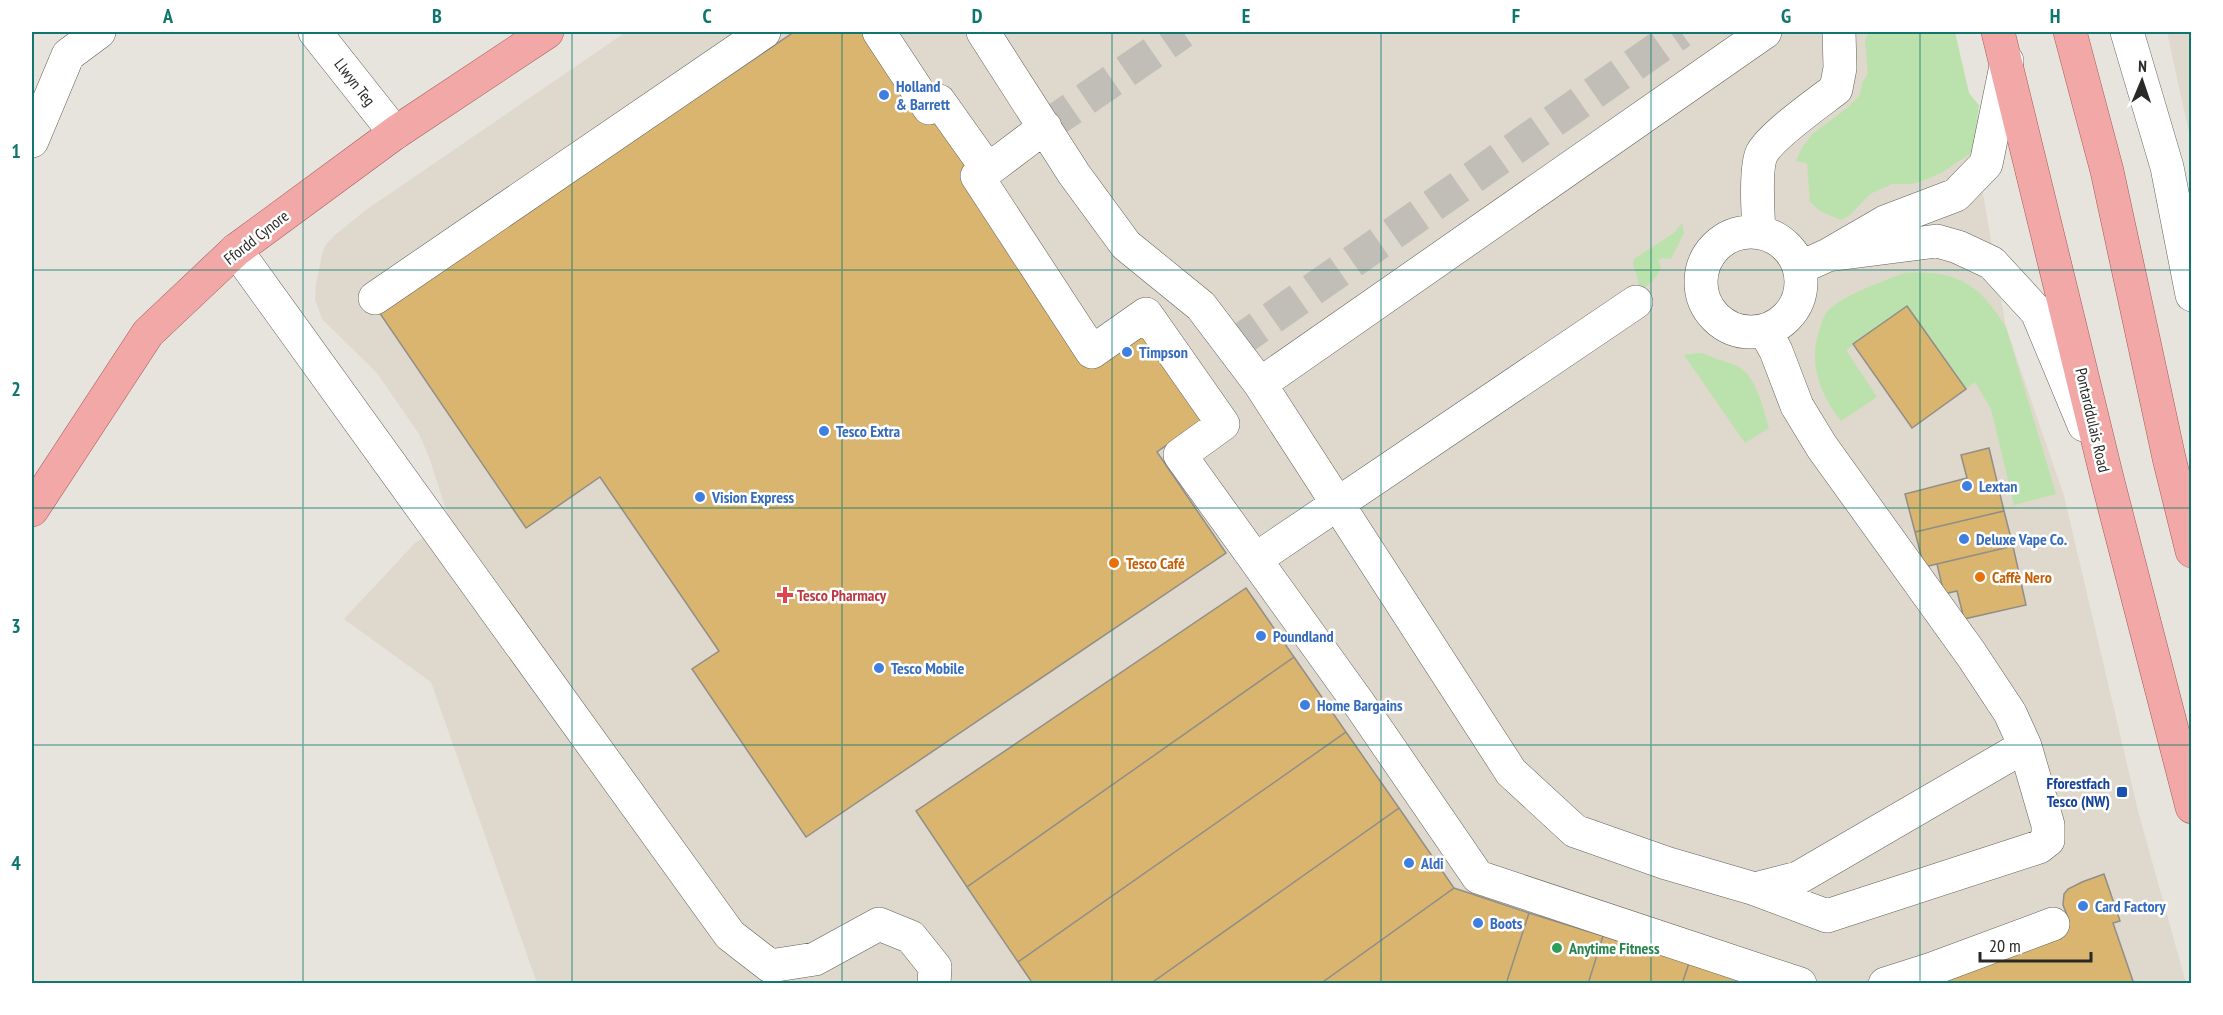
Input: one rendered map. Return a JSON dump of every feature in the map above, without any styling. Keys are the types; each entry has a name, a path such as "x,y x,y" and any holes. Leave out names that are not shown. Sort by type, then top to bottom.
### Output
{"main road":[{"name":"Ffordd Cynore","path":"32,510 148,333 236,249 395,133 547,32"},
{"path":"2070,32 2107,171 2169,458 2192,551"},
{"name":"Pontarddulais Road","path":"2002,46 2108,482 2192,807"}],"street":[{"path":"32,141 68,56 99,32"},
{"name":"Llwyn Teg","path":"315,32 395,133"},
{"path":"375,298 764,32"},
{"path":"879,32 929,108 939,101 988,170"},
{"path":"983,32 1074,174 1126,245 1201,306 1260,384 1511,772 1575,831 1666,864 1755,890 1827,916 2038,847 2048,840 2048,825 2025,746 2010,713 1971,654 1822,447 1797,406 1776,351 1765,331"},
{"path":"1260,384 1765,32"},
{"path":"1758,232 1758,180 1762,154 1779,134 1836,89 1840,68 1839,32"},
{"path":"2127,32 2167,167 2192,295"},
{"path":"1799,268 1828,255 1885,222 1956,195 1986,164 2002,46"},
{"path":"1045,127 977,176 1092,352 1146,314 1223,424 1180,455 1256,559 1478,877 1800,984"},
{"path":"1741,232 1758,232 1774,238 1788,248 1802,279 1800,296 1792,311 1780,323 1765,331 1748,333 1732,330 1718,321 1708,309 1701,294 1700,278 1704,262 1713,248 1726,238 1741,232"},
{"path":"1828,255 1937,241 1958,247 1992,262 2037,312 2108,482"},
{"path":"236,249 729,935 770,966 816,984"},
{"path":"1256,559 1636,302"},
{"path":"1188,374 1232,346"},
{"path":"1755,890 1798,878 2025,746"},
{"path":"770,966 815,959 879,924 911,937 935,967 934,984"},
{"path":"1885,984 2053,924"}],"shaded area":[{"path":"626,32 1955,32 2006,327 2064,496 2138,811 2186,983 537,983 431,682 344,619 415,543 450,522 419,434 377,373 322,319 315,299 316,284 325,246 335,235 366,210"},
{"path":"2167,32 2191,32 2191,142"}],"green space":[{"path":"1869,32 1955,32 1969,93 1979,105 1975,141 1971,153 1943,172 1912,184 1892,184 1870,194 1850,215 1841,220 1820,211 1810,202 1807,163 1796,161 1812,134 1846,109 1860,95 1862,83 1868,74 1865,40"},
{"path":"1682,223 1684,233 1671,259 1658,260 1661,267 1650,283 1641,290 1633,264 1634,259 1675,232"},
{"path":"1904,273 1938,274 1964,282 1986,300 1996,312 2006,327 2056,494 2014,505 1991,409 1975,382 1966,389 1907,306 1846,350 1877,397 1841,421 1834,411 1822,390 1815,355 1819,331 1826,313 1851,295"},
{"path":"1699,353 1734,365 1747,374 1759,396 1769,428 1745,443 1684,355"}],"building":[{"name":"Tesco Extra","path":"794,32 870,32 938,106 1095,360 1145,325 1209,415 1157,452 1226,553 806,837 692,669 719,651 600,477 526,528 379,312"},
{"path":"1907,306 1966,389 1912,428 1853,344"},
{"name":"Lextan","path":"1989,448 2004,511 1915,532 1905,494 1967,478 1961,455"},
{"name":"Deluxe Vape Co.","path":"2004,511 2013,546 1924,567 1915,532"},
{"name":"Caffè Nero","path":"2013,546 2026,605 1964,619 1957,591 1944,594 1937,564"},
{"path":"1246,588 1294,657 967,887 916,811"},
{"path":"1294,657 1346,732 1018,962 967,887"},
{"path":"1346,732 1399,808 1150,984 1033,984 1018,962"},
{"path":"1399,808 1454,888 1320,984 1150,984"},
{"path":"2104,874 2120,921 2113,923 2134,984 1911,984 2068,928 2068,918 2063,905 2064,894 2068,889 2082,882"},
{"path":"1454,888 1529,913 1506,984 1320,984"},
{"path":"1529,913 1603,936 1588,984 1506,984"},
{"path":"1603,936 1689,963 1682,984 1588,984"},
{"path":"1689,963 1752,984 1682,984"}],"tunnel":[{"path":"1045,127 1183,32"},
{"path":"1232,346 1681,32"}],"place":[{"name":"Holland & Barrett","path":"884,95"},
{"name":"Timpson","path":"1127,352"},
{"name":"Tesco Extra","path":"824,431"},
{"name":"Lextan","path":"1967,486"},
{"name":"Vision Express","path":"700,497"},
{"name":"Deluxe Vape Co.","path":"1964,539"},
{"name":"Tesco Café","path":"1114,563"},
{"name":"Caffè Nero","path":"1980,577"},
{"name":"Tesco Pharmacy","path":"785,595"},
{"name":"Poundland","path":"1261,636"},
{"name":"Tesco Mobile","path":"879,668"},
{"name":"Home Bargains","path":"1305,705"},
{"name":"Fforestfach Tesco (NW)","path":"2122,792"},
{"name":"Aldi","path":"1409,863"},
{"name":"Card Factory","path":"2083,906"},
{"name":"Boots","path":"1478,923"},
{"name":"Anytime Fitness","path":"1557,948"}]}
